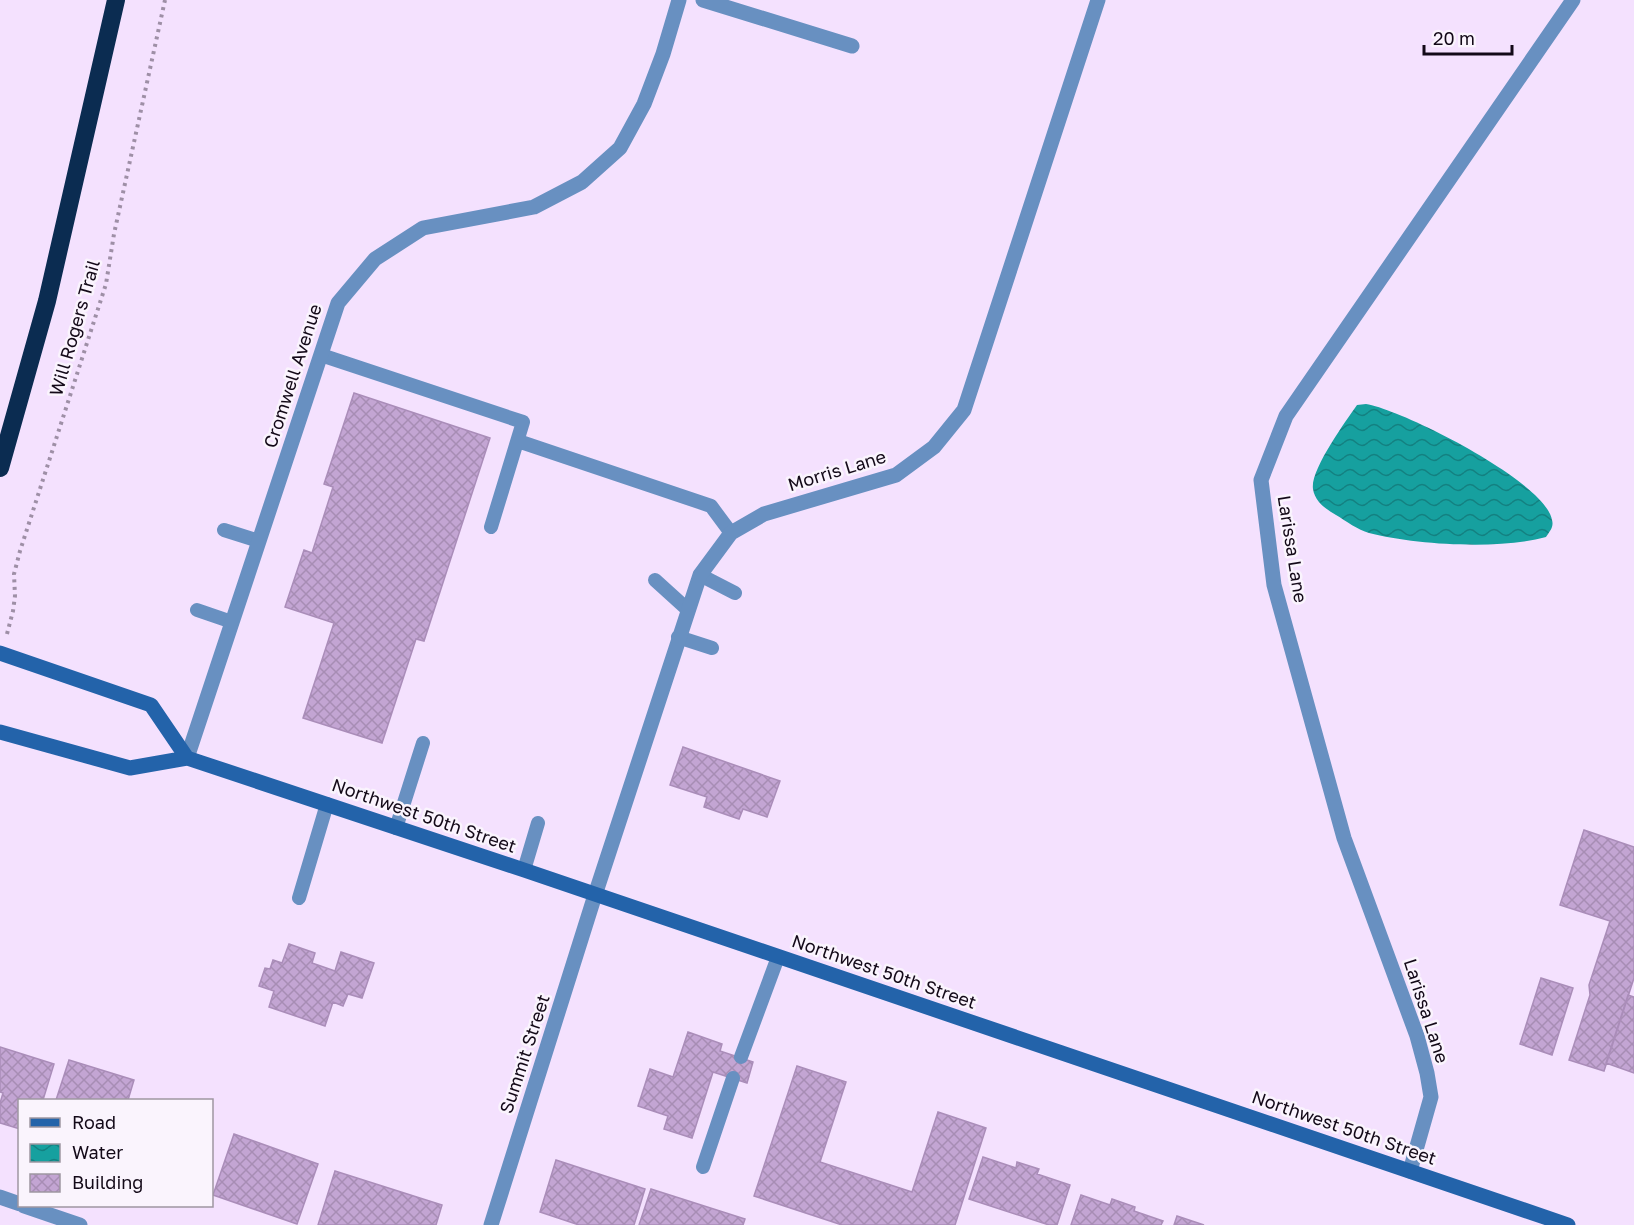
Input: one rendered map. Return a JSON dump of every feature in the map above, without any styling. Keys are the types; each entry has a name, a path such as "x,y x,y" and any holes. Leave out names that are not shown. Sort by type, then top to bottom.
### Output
{"highway":[{"path":"0,468 47,301 116,0"}],"main road":[{"path":"0,653 151,705 187,758"},
{"name":"Northwest 50th Street","path":"0,732 130,768 187,758 524,870 1568,1225"}],"street":[{"name":"Cromwell Avenue","path":"187,758 338,303 375,259 423,228 534,207 582,182 620,148 644,104 663,54 679,0"},
{"path":"703,0 852,46"},
{"name":"Morris Lane","path":"595,895 687,609 700,575 730,533 764,514 896,475 934,447 964,410 1098,0"},
{"name":"Larissa Lane","path":"1410,1171 1431,1097 1426,1073 1417,1035 1344,838 1274,585 1261,480 1286,416 1573,0"},
{"name":"Summit Street","path":"491,1225 595,895"},
{"path":"0,1197 18,1203"},
{"path":"27,1207 80,1225"}],"lane":[{"path":"321,355 523,422 491,527"},
{"path":"518,441 711,506 730,533"},
{"path":"224,530 259,541"},
{"path":"700,575 735,593"},
{"path":"655,580 687,609"},
{"path":"197,610 232,622"},
{"path":"678,637 712,648"},
{"path":"396,828 423,743"},
{"path":"299,898 327,804"},
{"path":"524,870 538,823"},
{"path":"741,1057 778,957"},
{"path":"703,1167 733,1078"}],"path":[{"name":"Will Rogers Trail","path":"10,625 15,597 14,574 20,551 105,284 165,0"}],"water":[{"path":"1366,404 1410,419 1440,433 1500,468 1526,487 1544,504 1552,520 1552,527 1546,537 1506,544 1482,545 1410,541 1365,532 1321,505 1313,489 1317,470 1357,405"}],"building":[{"path":"354,393 490,438 424,641 416,639 382,743 303,718 334,623 285,607 304,550 312,553 333,487 324,484"},
{"path":"683,747 780,781 767,817 743,809 739,819 704,807 707,797 670,785"},
{"path":"1584,830 1634,847 1634,978 1604,1071 1569,1060 1590,995 1589,985 1610,921 1560,905"},
{"path":"289,944 315,953 312,963 335,971 341,952 374,963 362,998 348,994 343,1006 333,1002 325,1026 269,1007 274,991 259,986 265,968 270,969 273,960 282,963"},
{"path":"1541,978 1573,988 1552,1055 1520,1044"},
{"path":"1628,995 1634,997 1634,1073 1606,1063"},
{"path":"688,1032 722,1044 720,1051 753,1062 747,1083 713,1072 692,1138 664,1129 668,1116 638,1106 650,1069 673,1077"},
{"path":"0,1047 54,1064 43,1099 18,1099 18,1128 0,1123 0,1103 3,1093 0,1092"},
{"path":"69,1060 134,1080 128,1099 56,1099"},
{"path":"797,1066 846,1082 820,1162 912,1192 938,1112 986,1128 955,1225 842,1225 754,1196"},
{"path":"234,1134 318,1164 297,1224 213,1195"},
{"path":"983,1157 1016,1168 1017,1162 1039,1169 1037,1174 1070,1185 1057,1225 1049,1225 969,1199"},
{"path":"556,1160 645,1189 634,1225 579,1225 540,1212"},
{"path":"335,1171 442,1205 436,1225 318,1225"},
{"path":"651,1189 745,1219 743,1225 639,1225"},
{"path":"1081,1195 1110,1205 1112,1199 1135,1207 1134,1211 1163,1221 1161,1225 1071,1225"},
{"path":"1177,1216 1204,1225 1174,1225"}]}
